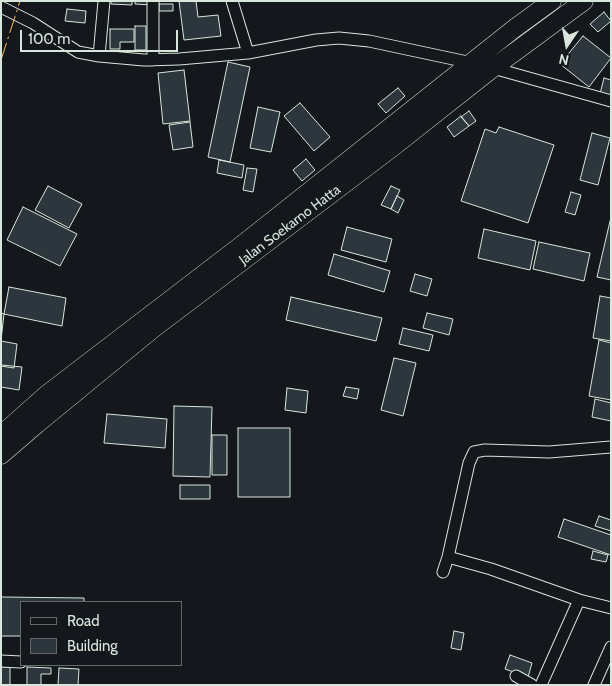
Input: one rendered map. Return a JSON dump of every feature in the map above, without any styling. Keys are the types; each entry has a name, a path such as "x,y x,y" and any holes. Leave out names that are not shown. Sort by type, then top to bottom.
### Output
{"highway":[{"name":"Jalan Soekarno Hatta","path":"1,455 8,436 46,395 243,244 552,1"},
{"name":"Jalan Soekarno Hatta","path":"8,436 154,328 393,147 493,68 584,1"}],"street":[{"path":"99,56 104,1"},
{"path":"153,1 153,60"},
{"path":"232,1 248,53"},
{"path":"1,7 33,23 78,52 99,56 153,60 248,53 316,40 339,38 369,41 472,63"},
{"path":"493,68 611,102"},
{"path":"443,572 469,464 474,452 485,450 549,452 611,447"},
{"path":"448,557 491,569 579,600 611,608"},
{"path":"541,685 579,600"},
{"path":"594,685 611,648"},
{"path":"1,661 20,662"},
{"path":"516,676 532,685"}],"building":[{"path":"111,1 132,1 132,5 111,4"},
{"path":"135,1 152,1 151,5 135,4"},
{"path":"179,1 196,1 198,17 218,15 221,36 184,40"},
{"path":"159,4 173,4 173,11 159,11"},
{"path":"67,9 86,11 85,23 65,21"},
{"path":"604,12 611,21 598,32 590,24"},
{"path":"135,26 146,26 146,50 135,50"},
{"path":"110,29 134,29 134,42 120,42 120,49 110,49"},
{"path":"583,36 611,58 589,87 560,64"},
{"path":"228,62 250,67 230,162 208,157"},
{"path":"184,70 190,121 163,124 158,73"},
{"path":"604,78 611,80 611,97 600,94"},
{"path":"398,88 405,96 386,113 378,104"},
{"path":"300,103 330,137 314,151 284,116"},
{"path":"258,107 280,112 271,152 250,148"},
{"path":"469,111 476,121 469,126 461,117"},
{"path":"461,116 469,126 454,137 447,127"},
{"path":"190,122 193,147 173,150 169,125"},
{"path":"499,127 554,145 528,223 461,201 485,129 496,133"},
{"path":"592,133 610,138 598,185 580,180"},
{"path":"306,159 315,170 302,181 293,170"},
{"path":"219,160 244,165 242,178 217,173"},
{"path":"247,168 257,169 253,192 243,190"},
{"path":"48,186 82,204 69,228 35,210"},
{"path":"391,186 400,190 391,209 381,205"},
{"path":"571,192 581,195 575,215 565,212"},
{"path":"397,196 404,200 398,213 391,209"},
{"path":"23,207 77,234 60,266 7,240"},
{"path":"611,217 611,280 597,277"},
{"path":"347,227 392,239 386,262 341,250"},
{"path":"484,229 536,241 530,270 478,258"},
{"path":"539,242 590,253 584,281 533,269"},
{"path":"334,254 390,271 384,292 328,275"},
{"path":"415,274 432,279 427,296 410,291"},
{"path":"9,287 66,298 62,326 4,314"},
{"path":"600,296 611,298 611,341 593,338"},
{"path":"291,297 382,318 376,341 286,320"},
{"path":"1,313 4,314 1,340"},
{"path":"427,313 453,319 449,335 423,328"},
{"path":"403,328 433,335 429,351 399,344"},
{"path":"599,340 611,343 611,400 589,396"},
{"path":"1,341 17,344 14,368 1,366"},
{"path":"394,358 416,363 403,416 381,410"},
{"path":"1,365 22,367 19,390 1,387"},
{"path":"346,387 359,389 357,399 343,396"},
{"path":"287,388 308,391 306,413 285,410"},
{"path":"595,399 611,403 611,421 592,417"},
{"path":"174,406 212,407 210,477 173,476"},
{"path":"107,414 167,419 165,448 104,443"},
{"path":"238,428 290,428 290,497 238,497"},
{"path":"212,435 227,435 227,475 212,475"},
{"path":"180,485 210,485 210,499 180,499"},
{"path":"599,516 611,520 611,531 595,526"},
{"path":"564,519 611,535 611,555 558,537"},
{"path":"593,551 608,555 606,562 591,559"},
{"path":"1,597 84,598 84,601 20,601 20,636 1,636"},
{"path":"454,631 464,633 461,650 451,648"},
{"path":"510,655 532,663 528,677 505,669"},
{"path":"1,667 10,667 10,685 1,685"},
{"path":"27,667 51,668 51,674 41,674 41,685 27,685"},
{"path":"59,668 79,669 78,685 58,685"}],"power":[{"path":"1,60 20,1"}]}
